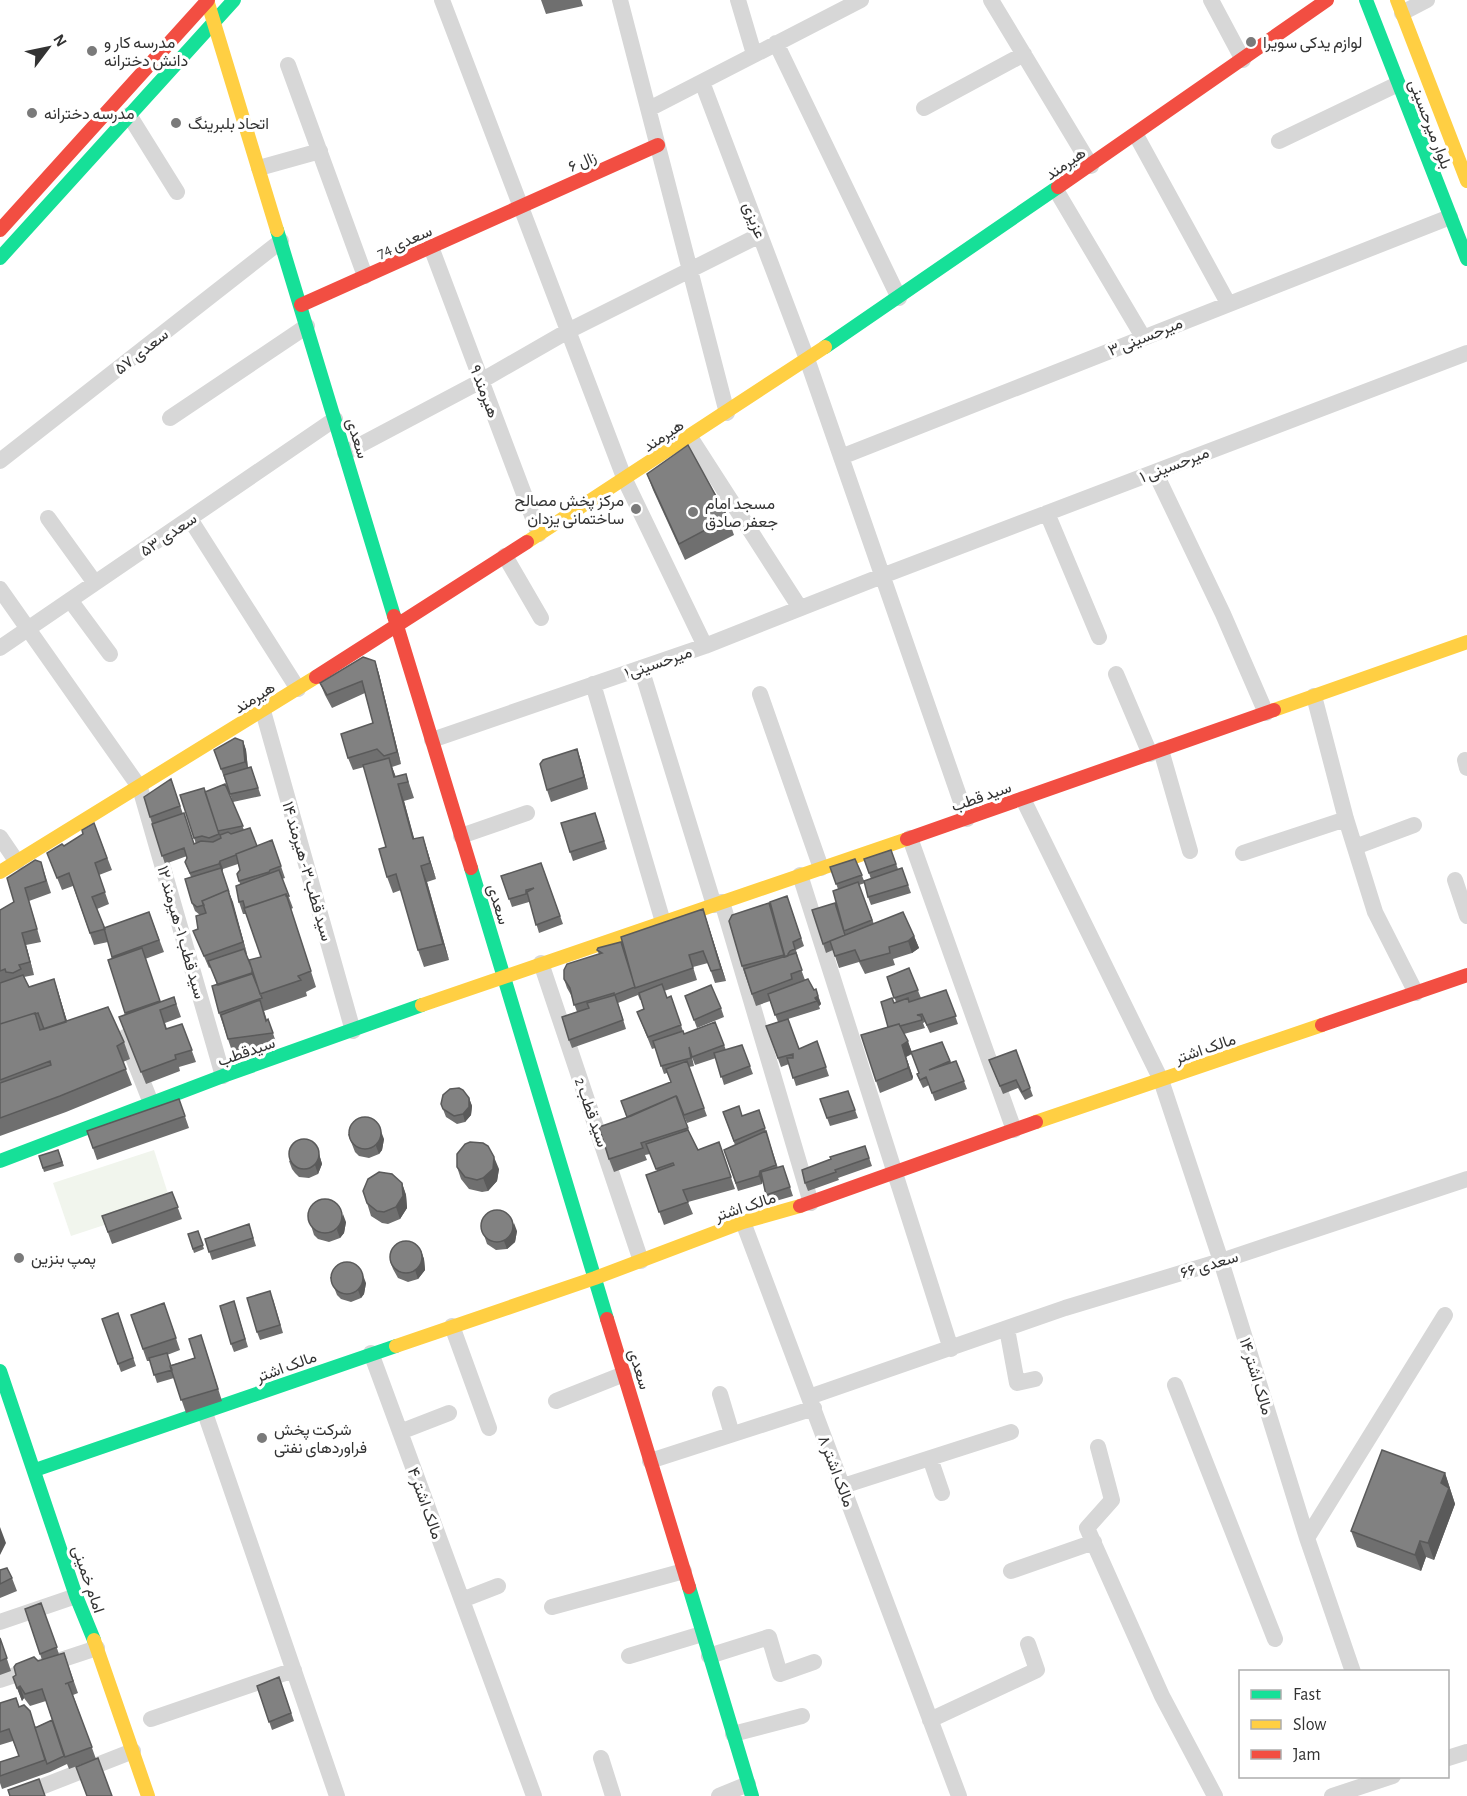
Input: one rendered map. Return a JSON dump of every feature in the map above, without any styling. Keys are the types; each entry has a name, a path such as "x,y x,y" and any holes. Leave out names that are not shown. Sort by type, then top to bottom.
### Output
{"main road":[{"path":"0,230 208,0"},
{"name":"سعدی","path":"208,0 750,1790"},
{"path":"0,258 234,0"},
{"name":"هیرمند","path":"0,872 298,689 727,413 1091,166 1327,0"},
{"name":"بلوار میرحسینی","path":"1366,0 1467,258"},
{"name":"بلوار میرحسینی","path":"1400,6 1467,181"},
{"name":"زال ۶","path":"520,206 658,145"},
{"name":"سعدی 74","path":"300,305 520,206"},
{"name":"سید قطب","path":"504,976 967,819 1467,642"},
{"name":"مالک اشتر","path":"34,1470 595,1278 744,1222 811,1203 1014,1130 1467,975"},
{"name":"سیدقطب","path":"0,1161 223,1076 504,976"},
{"name":"امام خمینی","path":"0,1371 76,1596 97,1648 148,1796"}],"street":[{"path":"442,0 625,480 705,646"},
{"path":"738,0 754,54"},
{"path":"649,109 861,0"},
{"path":"991,0 1091,166"},
{"path":"1211,0 1243,60"},
{"path":"1400,6 1427,0"},
{"path":"625,2 649,109 727,413"},
{"path":"776,43 898,298"},
{"path":"924,108 1024,54"},
{"path":"288,66 365,276"},
{"name":"عزیزی","path":"702,82 807,359 967,819"},
{"path":"1279,141 1398,84"},
{"path":"129,115 177,192"},
{"path":"1136,135 1228,303"},
{"path":"259,168 320,151"},
{"path":"1056,190 1143,337"},
{"name":"میرحسینی ۳","path":"841,457 1450,217"},
{"path":"345,453 481,381 568,331 760,235"},
{"name":"سعدی ۵۷","path":"0,461 281,241"},
{"name":"هیرمند ۹","path":"431,247 539,534"},
{"path":"170,418 307,326"},
{"name":"میرحسینی ۱","path":"882,576 1467,353"},
{"name":"سعدی ۵۳","path":"0,648 335,418"},
{"path":"690,436 800,608"},
{"path":"1155,472 1266,713"},
{"path":"1047,513 1099,637"},
{"path":"48,518 95,583"},
{"path":"190,519 298,689"},
{"path":"505,555 541,618"},
{"name":"میرحسینی۱","path":"432,740 705,646 882,576"},
{"name":"سید قطب ۱- هیرمند ۱۲","path":"0,589 140,788 223,1076"},
{"path":"70,600 110,654"},
{"path":"641,668 772,1068 811,1203"},
{"path":"1116,674 1155,752 1190,851"},
{"path":"593,684 663,922"},
{"path":"760,694 821,868"},
{"path":"1314,696 1346,819 1375,912 1416,993"},
{"name":"سید قطب ۳- هیرمند ۱۴","path":"263,711 353,1031"},
{"name":"مالک اشتر ۱۴","path":"1023,799 1161,1080 1221,1261 1307,1538 1353,1670"},
{"path":"461,836 528,813"},
{"path":"1243,854 1346,819"},
{"path":"1355,847 1414,825"},
{"path":"0,837 17,862"},
{"path":"910,838 1014,1130"},
{"path":"800,875 951,1349"},
{"path":"1455,880 1467,916"},
{"name":"سید قطب 2","path":"541,963 641,1261"},
{"path":"125,1037 151,1103"},
{"name":"سعدی ۶۶","path":"812,1403 1065,1308 1221,1261 1467,1179"},
{"name":"مالک اشتر ۸","path":"744,1222 959,1796"},
{"path":"1307,1538 1445,1315"},
{"path":"452,1326 489,1428"},
{"path":"1007,1329 1017,1383 1035,1379"},
{"name":"مالک اشتر ۴","path":"371,1353 534,1796"},
{"path":"556,1401 624,1374"},
{"path":"1174,1385 1275,1639"},
{"path":"720,1394 732,1434"},
{"path":"650,1461 732,1434 812,1403"},
{"path":"205,1413 337,1796"},
{"path":"400,1432 449,1413"},
{"path":"843,1486 1011,1432"},
{"path":"1098,1447 1112,1500 1087,1528 1162,1696 1215,1796"},
{"path":"930,1458 942,1493"},
{"path":"1011,1571 1094,1542"},
{"path":"552,1607 684,1571"},
{"path":"462,1600 498,1586"},
{"path":"0,1622 76,1596"},
{"path":"629,1656 702,1634"},
{"path":"709,1656 769,1637 780,1674 814,1662"},
{"path":"930,1720 1037,1670 1028,1644"},
{"path":"0,1680 97,1648"},
{"path":"151,1719 294,1670"},
{"path":"733,1734 802,1716"},
{"path":"18,1796 133,1751"},
{"path":"1449,1758 1467,1752"},
{"path":"601,1758 613,1796"},
{"path":"1332,1796 1386,1778"},
{"path":"718,1796 750,1790"}],"shaded area":[{"path":"154,1150 171,1203 71,1236 53,1183"}],"building":[{"name":"مسجد امام جعفر صادق","path":"688,445 728,518 679,544 647,474"},
{"path":"363,657 375,661 397,752 384,756 377,749 348,758 341,734 373,723 362,681 327,695 320,683"},
{"path":"235,738 243,741 245,762 221,769 214,750"},
{"path":"577,749 584,777 547,790 540,764 543,760"},
{"path":"389,758 394,777 406,774 408,782 398,784 413,839 423,837 430,863 421,866 443,944 418,950 396,874 387,877 379,849 386,847 363,765"},
{"path":"251,767 258,788 230,794 224,775"},
{"path":"171,779 180,806 150,817 144,797"},
{"path":"225,784 243,826 218,831 205,792"},
{"path":"204,788 219,834 209,838 202,836 194,838 180,795"},
{"path":"184,813 194,844 201,841 213,842 221,838 220,835 250,828 257,846 220,861 219,864 190,873 185,862 187,858 184,848 162,856 152,824"},
{"path":"595,813 604,841 570,852 561,823"},
{"path":"94,823 107,858 95,863 105,892 92,897 105,929 90,933 69,873 57,878 47,853 83,834 82,830"},
{"path":"272,840 281,866 239,881 237,874 240,870 236,854"},
{"path":"891,850 896,864 869,873 864,859"},
{"path":"855,859 862,875 836,884 830,867"},
{"path":"35,860 41,862 46,881 25,888 37,929 22,933 30,962 19,965 21,969 13,973 6,972 5,969 0,971 0,910 14,902 7,878"},
{"path":"541,863 560,916 536,925 527,892 534,888 526,890 526,894 509,899 501,876"},
{"path":"221,868 229,892 228,890 202,901 204,905 197,907 192,903 185,879"},
{"path":"902,868 908,885 868,897 864,881"},
{"path":"279,870 289,896 286,894 245,908 243,901 239,902 236,886"},
{"path":"858,882 872,920 844,931 833,891"},
{"path":"228,890 243,942 204,956 193,931 198,929 196,916 206,913 202,901"},
{"path":"286,894 311,971 298,976 301,980 260,994 249,960 261,957 244,908"},
{"path":"787,896 801,938 793,942 795,949 785,957 770,902"},
{"path":"769,903 784,955 742,966 729,921 732,915"},
{"path":"835,903 845,935 823,944 812,910"},
{"path":"703,909 721,969 711,971 703,951 689,955 693,968 635,988 621,937"},
{"path":"149,912 159,940 112,957 104,928"},
{"path":"903,912 914,936 908,941 889,947 890,953 860,961 855,950 835,956 830,941"},
{"path":"621,942 635,987 574,1005 570,988 564,979 567,964 602,953 597,950 598,948"},
{"path":"142,948 160,1001 125,1013 108,960"},
{"path":"244,949 252,974 218,985 208,961"},
{"path":"796,953 802,970 791,974 792,979 752,994 744,969"},
{"path":"909,968 918,990 894,998 887,977"},
{"path":"252,973 262,998 219,1013 212,986"},
{"path":"23,975 29,987 54,979 66,1022 44,1029 38,1013 35,1013 0,1024 0,983"},
{"path":"808,979 814,990 816,989 817,1001 775,1015 768,994"},
{"path":"662,984 667,998 671,996 681,1025 648,1037 637,1012 644,1009 639,993"},
{"path":"711,985 721,1008 694,1020 685,996"},
{"path":"946,990 956,1016 927,1025 922,1014 917,1015 921,1016 922,1020 888,1027 881,1002 892,998 894,1003 908,998 909,1002"},
{"path":"615,995 623,1020 569,1040 562,1017 589,1008 587,1003"},
{"path":"174,997 176,1004 160,1010 166,1029 182,1024 192,1050 175,1055 176,1059 141,1072 119,1017"},
{"path":"260,1000 266,1021 268,1019 273,1033 228,1039 221,1015"},
{"path":"108,1007 124,1042 117,1046 126,1069 0,1118 0,1083 51,1065 50,1061 0,1080 0,1024 35,1013 40,1030"},
{"path":"788,1019 799,1049 817,1041 826,1067 793,1078 787,1058 793,1058 793,1054 778,1058 766,1026"},
{"path":"715,1022 724,1045 692,1057 689,1047 691,1058 661,1066 653,1041 683,1031 684,1034"},
{"path":"899,1024 908,1041 902,1045 908,1068 876,1081 861,1035"},
{"path":"942,1042 950,1061 929,1070 956,1061 964,1081 932,1093 926,1077 920,1080 911,1052"},
{"path":"742,1045 750,1066 721,1077 714,1053"},
{"path":"1016,1050 1030,1088 1022,1092 1016,1080 1000,1086 989,1060"},
{"path":"687,1061 704,1108 684,1115 676,1096 627,1117 621,1101 671,1082 666,1069"},
{"path":"459,1088 469,1098 469,1107 463,1114 454,1116 443,1109 441,1104 443,1095 450,1089"},
{"path":"848,1091 855,1110 827,1118 820,1099"},
{"path":"676,1096 688,1128 641,1143 643,1148 609,1159 599,1127"},
{"path":"179,1099 185,1116 93,1148 87,1131"},
{"path":"739,1106 742,1116 759,1110 765,1128 734,1141 723,1112"},
{"path":"365,1117 376,1122 381,1133 376,1144 365,1149 354,1144 349,1133 354,1122"},
{"path":"688,1130 698,1150 719,1142 731,1177 683,1190 688,1202 659,1212 646,1175 674,1165 673,1163 656,1169 646,1144"},
{"path":"766,1131 776,1165 760,1171 759,1176 736,1183 724,1150"},
{"path":"304,1139 315,1143 319,1154 315,1165 304,1169 293,1165 289,1154 293,1143"},
{"path":"483,1143 488,1146 494,1157 493,1169 477,1180 465,1177 457,1167 457,1154 465,1144"},
{"path":"865,1146 869,1158 805,1183 802,1170 831,1159 830,1157"},
{"path":"58,1150 62,1162 43,1168 39,1156"},
{"path":"783,1166 790,1187 766,1195 761,1172"},
{"path":"379,1172 392,1174 402,1183 403,1196 396,1207 384,1212 377,1211 367,1203 363,1191 368,1179"},
{"path":"172,1192 178,1207 108,1232 102,1216"},
{"path":"325,1199 337,1204 342,1216 337,1228 325,1233 313,1228 308,1216 313,1204"},
{"path":"497,1210 508,1215 513,1226 508,1237 497,1242 486,1237 481,1226 486,1215"},
{"path":"249,1224 253,1238 209,1252 205,1239"},
{"path":"198,1231 203,1245 193,1249 188,1234"},
{"path":"406,1241 417,1246 422,1257 417,1268 406,1273 395,1268 390,1257 395,1246"},
{"path":"347,1262 358,1267 363,1278 358,1289 347,1294 336,1289 331,1278 336,1267"},
{"path":"270,1291 280,1325 257,1332 247,1298"},
{"path":"234,1301 245,1339 231,1344 220,1306"},
{"path":"164,1303 176,1338 143,1349 131,1315"},
{"path":"118,1313 133,1358 118,1364 102,1319"},
{"path":"201,1335 218,1389 181,1400 170,1366 195,1358 189,1339"},
{"path":"167,1353 172,1370 154,1375 149,1358"},
{"path":"1382,1450 1445,1473 1441,1483 1449,1488 1428,1543 1420,1541 1415,1555 1351,1531"},
{"path":"7,1568 12,1578 0,1584 0,1570"},
{"path":"41,1603 57,1647 40,1654 25,1609"},
{"path":"0,1638 7,1658 0,1661"},
{"path":"64,1653 73,1681 65,1684 68,1683 92,1747 65,1757 42,1689 25,1694 20,1686 17,1688 13,1677 16,1675 14,1667 16,1664 34,1657 38,1661"},
{"path":"279,1677 291,1713 269,1722 257,1686"},
{"path":"16,1698 19,1707 24,1705 30,1711 45,1760 0,1776 0,1762 19,1756 9,1729 0,1732 0,1703"},
{"path":"52,1720 64,1756 47,1764 35,1728"},
{"path":"98,1758 112,1796 87,1796 76,1767"},
{"path":"39,1779 45,1796 10,1796 8,1790"}],"traffic: fast":[{"path":"0,258 234,0"},
{"path":"1366,0 1467,259"},
{"path":"825,347 1058,187"},
{"path":"277,230 394,616"},
{"path":"471,868 607,1319"},
{"path":"0,1161 223,1076 422,1005"},
{"path":"35,1470 396,1346"},
{"path":"0,1371 76,1596 94,1640"},
{"path":"689,1587 752,1796"}],"traffic: slow":[{"path":"207,0 277,230"},
{"path":"1397,0 1467,181"},
{"path":"527,542 825,347"},
{"path":"1274,710 1467,642"},
{"path":"0,872 316,677"},
{"path":"422,1005 907,839"},
{"path":"1036,1122 1322,1025"},
{"path":"396,1346 595,1278 743,1222 800,1206"},
{"path":"94,1640 148,1796"}],"traffic: jam":[{"path":"0,230 208,0"},
{"path":"1058,187 1327,0"},
{"path":"301,305 658,145"},
{"path":"316,677 527,542"},
{"path":"394,616 471,868"},
{"path":"907,839 1274,710"},
{"path":"1322,1025 1467,975"},
{"path":"800,1206 1036,1122"},
{"path":"607,1319 689,1587"}],"place":[{"name":"لوازم یدکی سویرا","path":"1251,42"},
{"name":"مدرسه کار و دانش دخترانه","path":"92,51"},
{"name":"مدرسه دخترانه","path":"32,113"},
{"name":"اتحاد بلبرینگ","path":"176,123"},
{"name":"مرکز پخش مصالح ساختمانی یزدان","path":"636,509"},
{"name":"مسجد امام جعفر صادق","path":"693,512"},
{"name":"پمپ بنزین","path":"19,1258"},
{"name":"شرکت پخش فراوردهای نفتی","path":"262,1438"}]}
